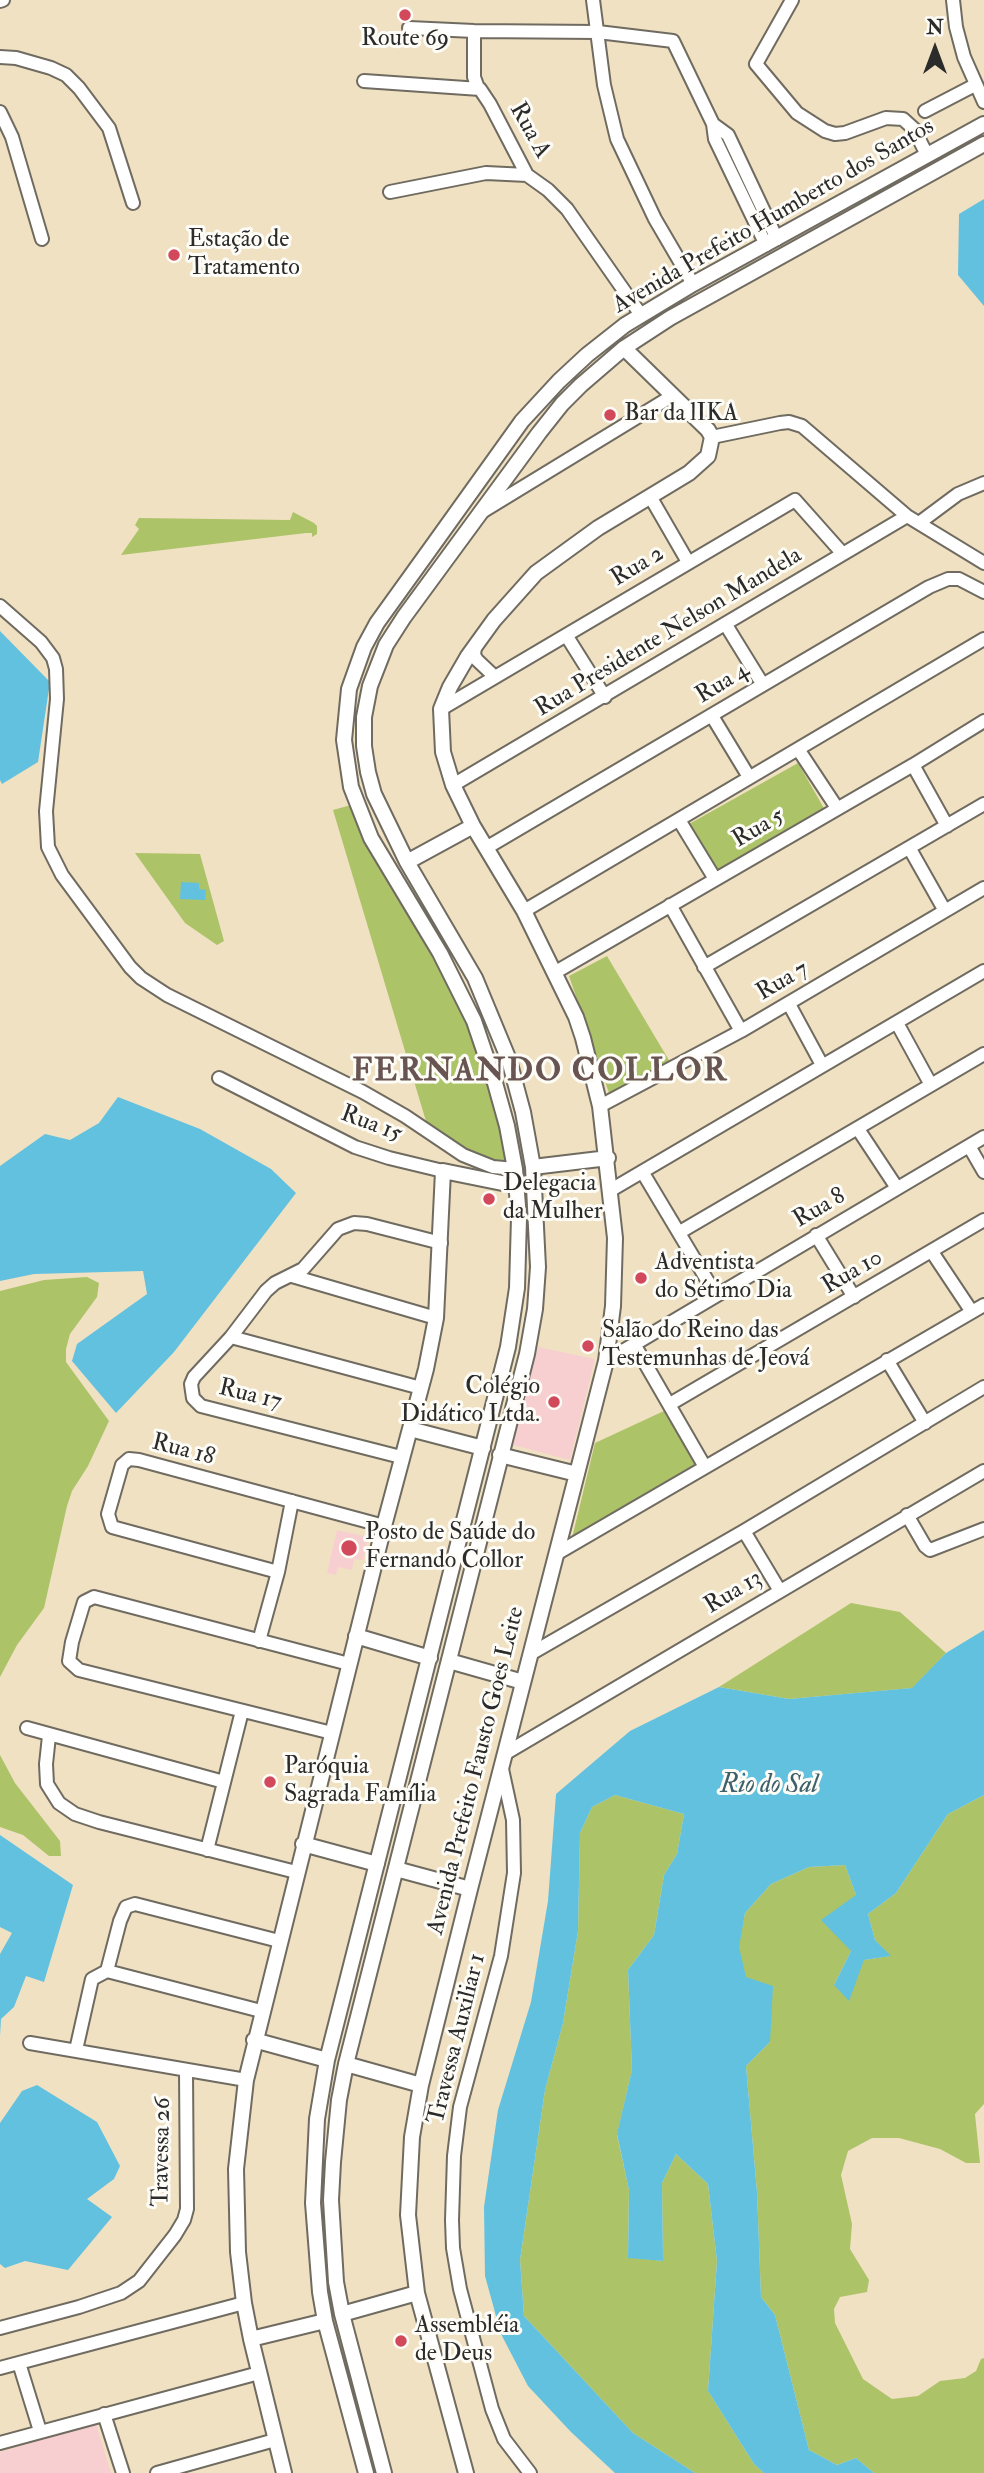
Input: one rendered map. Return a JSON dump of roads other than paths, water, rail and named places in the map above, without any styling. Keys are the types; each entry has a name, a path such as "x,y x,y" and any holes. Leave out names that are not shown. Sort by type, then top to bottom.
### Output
{"street":[{"path":"593,0 606,97 617,139 655,219 693,284"},
{"path":"792,0 755,64 797,113 832,133 845,133 886,118 904,120 914,129 927,155"},
{"path":"953,0 959,39 984,102"},
{"path":"409,27 474,32 598,32 673,41 713,124 728,135 771,242"},
{"path":"474,32 474,77 478,88"},
{"path":"0,57 16,58 51,68 66,75 79,88 109,128 133,203"},
{"name":"Rua A","path":"364,81 478,88 490,104 527,175 548,190 567,209 641,315"},
{"path":"925,111 975,85"},
{"path":"0,112 12,137 42,239"},
{"name":"Avenida Prefeito Humberto dos Santos","path":"366,2473 324,2321 316,2263 313,2203 317,2119 327,2060 514,1319 519,1243 515,1169 502,1104 474,1021 440,953 371,838 351,787 345,757 344,728 349,689 364,647 377,623 522,421 587,355 641,315 693,284 984,124"},
{"name":"Avenida Prefeito Humberto dos Santos","path":"384,2473 342,2314 333,2254 332,2162 339,2100 533,1327 538,1267 533,1167 523,1112 498,1029 475,978 407,862 370,783 364,746 366,708 376,668 386,645 451,551 562,404 624,348 670,317 984,144"},
{"path":"390,192 486,173 527,175"},
{"path":"802,225 811,240"},
{"path":"624,348 712,437 780,423 789,422 802,426 907,516 984,563"},
{"path":"476,516 672,396"},
{"name":"Avenida Prefeito Fausto Goes Leite","path":"466,2473 417,2293 408,2215 412,2137 421,2085 470,1889 606,1361 616,1263 608,1158 600,1106 583,1038 524,911 473,826 453,785 443,752 441,709 458,673 475,646 520,589 544,566 598,528 651,498 700,465 709,452 712,437"},
{"path":"919,523 958,494 984,483"},
{"path":"651,498 688,562"},
{"name":"Rua 2","path":"441,709 795,500 843,554"},
{"name":"Rua Presidente Nelson Mandela","path":"453,785 907,516"},
{"path":"436,541 451,551"},
{"name":"Rua 4","path":"486,848 942,580 965,580 984,592"},
{"path":"0,606 41,642 53,658 56,669 57,699 46,811 48,846 62,875 130,967 141,978 167,995 354,1087 405,1116 463,1155 492,1167 515,1169"},
{"path":"726,625 763,685"},
{"path":"566,635 605,697"},
{"path":"524,911 984,639"},
{"path":"475,646 474,655 477,660 495,677"},
{"path":"712,716 749,778"},
{"name":"Rua 5","path":"554,973 984,721"},
{"path":"798,749 836,808"},
{"path":"913,765 947,826"},
{"path":"704,967 984,804"},
{"path":"679,820 715,879"},
{"path":"407,862 473,826"},
{"path":"910,849 945,911"},
{"name":"Rua 7","path":"600,1106 789,1004 984,888"},
{"path":"670,905 741,1031"},
{"path":"611,1190 984,971"},
{"path":"789,1004 822,1065"},
{"path":"897,1023 931,1085"},
{"name":"Rua 8","path":"680,1232 984,1054"},
{"name":"Rua 15","path":"219,1078 355,1147 389,1158 517,1186"},
{"path":"858,1129 897,1188"},
{"name":"Rua 8","path":"606,1361 984,1137"},
{"path":"969,1146 984,1172"},
{"path":"533,1167 608,1158"},
{"path":"284,2473 251,2339 238,2252 236,2169 246,2080 303,1844 421,1388 436,1318 443,1171"},
{"path":"643,1173 716,1295"},
{"name":"Rua 10","path":"670,1404 984,1220"},
{"path":"421,1388 231,1337 266,1291 275,1283 303,1269 338,1229 350,1224 367,1224 441,1243"},
{"path":"816,1235 854,1297"},
{"path":"932,1252 972,1312"},
{"path":"292,1276 436,1318"},
{"path":"555,1554 984,1305"},
{"path":"514,1319 533,1327"},
{"name":"Rua 17","path":"231,1337 192,1380 191,1391 197,1404 401,1457"},
{"path":"634,1344 705,1467"},
{"path":"887,1360 925,1423"},
{"name":"Rua 13","path":"532,1653 984,1388"},
{"path":"410,1429 483,1448"},
{"path":"500,1455 577,1474"},
{"name":"Rua 18","path":"278,1572 120,1531 110,1526 108,1514 122,1465 131,1459 384,1526"},
{"name":"Rua 13","path":"506,1753 984,1471"},
{"path":"259,1641 278,1572 292,1501"},
{"path":"907,1515 930,1550 984,1528"},
{"path":"744,1531 779,1591"},
{"path":"332,1733 76,1669 69,1660 82,1607 86,1600 93,1597 349,1664"},
{"path":"356,1636 430,1658"},
{"path":"449,1661 523,1682"},
{"path":"207,1850 242,1711"},
{"path":"27,1728 224,1782"},
{"path":"49,1736 47,1784 53,1796 68,1810 99,1822 296,1872"},
{"name":"Travessa Auxiliar 1","path":"502,1769 513,1820 514,1873 500,1956 460,2107 452,2184 452,2229 460,2289 492,2409 504,2439 530,2473"},
{"path":"303,1844 377,1864"},
{"path":"396,1869 470,1889"},
{"path":"76,2050 92,1979 104,1975 107,1971 122,1913 126,1907 133,1904 279,1941"},
{"path":"107,1971 261,2011"},
{"path":"254,2040 327,2060"},
{"path":"30,2043 246,2080"},
{"path":"346,2064 421,2085"},
{"name":"Travessa 26","path":"0,2328 99,2301 129,2289 149,2270 175,2235 187,2209 186,2071"},
{"path":"342,2314 417,2293"},
{"path":"0,2368 244,2303"},
{"path":"251,2339 324,2321"},
{"path":"19,2363 40,2431"},
{"path":"0,2443 259,2373"},
{"path":"104,2414 123,2473"},
{"path":"157,2473 275,2440"}],"water":[{"path":"984,199 984,306 958,275 959,214"},
{"path":"0,631 50,682 38,762 2,784 0,780"},
{"path":"181,882 199,883 199,889 206,890 205,900 180,899"},
{"path":"118,1097 200,1129 271,1169 296,1193 174,1352 116,1413 72,1361 77,1344 147,1294 143,1271 34,1274 0,1281 0,1166 45,1134 70,1140 99,1123"},
{"name":"Rio do Sal","path":"984,1630 984,1795 948,1814 896,1893 868,1914 875,1940 891,1956 864,1960 849,2001 834,1985 851,1951 821,1920 856,1895 845,1865 809,1867 771,1884 745,1913 739,1947 746,1977 773,1986 770,2042 746,2066 757,2192 761,2297 775,2315 809,2450 837,2465 856,2458 874,2473 764,2473 754,2464 708,2391 717,2261 708,2184 676,2154 662,2183 663,2261 628,2258 629,2190 617,2134 632,2070 628,1970 654,1935 664,1875 677,1854 684,1814 615,1795 592,1807 580,1833 578,1931 563,2023 545,2090 520,2260 524,2316 633,2433 695,2473 615,2473 571,2432 528,2386 501,2334 485,2276 484,2207 498,2110 531,2002 548,1901 556,1794 630,1731 719,1687 789,1699 912,1688 946,1653"},
{"path":"0,1835 73,1885 44,1982 26,1976 14,2007 1,2019 0,2036 0,1954 12,1933 0,1927"},
{"path":"37,2085 97,2122 120,2166 114,2179 87,2199 112,2217 68,2270 25,2261 5,2268 0,2264 0,2123 22,2091"}],"place":[{"name":"Route 69","path":"405,15"},
{"name":"Estação de Tratamento","path":"174,255"},
{"name":"Bar da lIKA","path":"610,415"},
{"name":"Delegacia da Mulher","path":"489,1199"},
{"name":"Adventista do Sétimo Dia","path":"641,1278"},
{"name":"Salão do Reino das Testemunhas de Jeová","path":"588,1346"},
{"name":"Colégio Didático Ltda.","path":"554,1402"},
{"name":"Posto de Saúde do Fernando Collor","path":"349,1548"},
{"name":"Paróquia Sagrada Família","path":"270,1782"},
{"name":"Assembléia de Deus","path":"401,2341"}],"district":[{"name":"FERNANDO COLLOR","path":"540,1073"}]}
